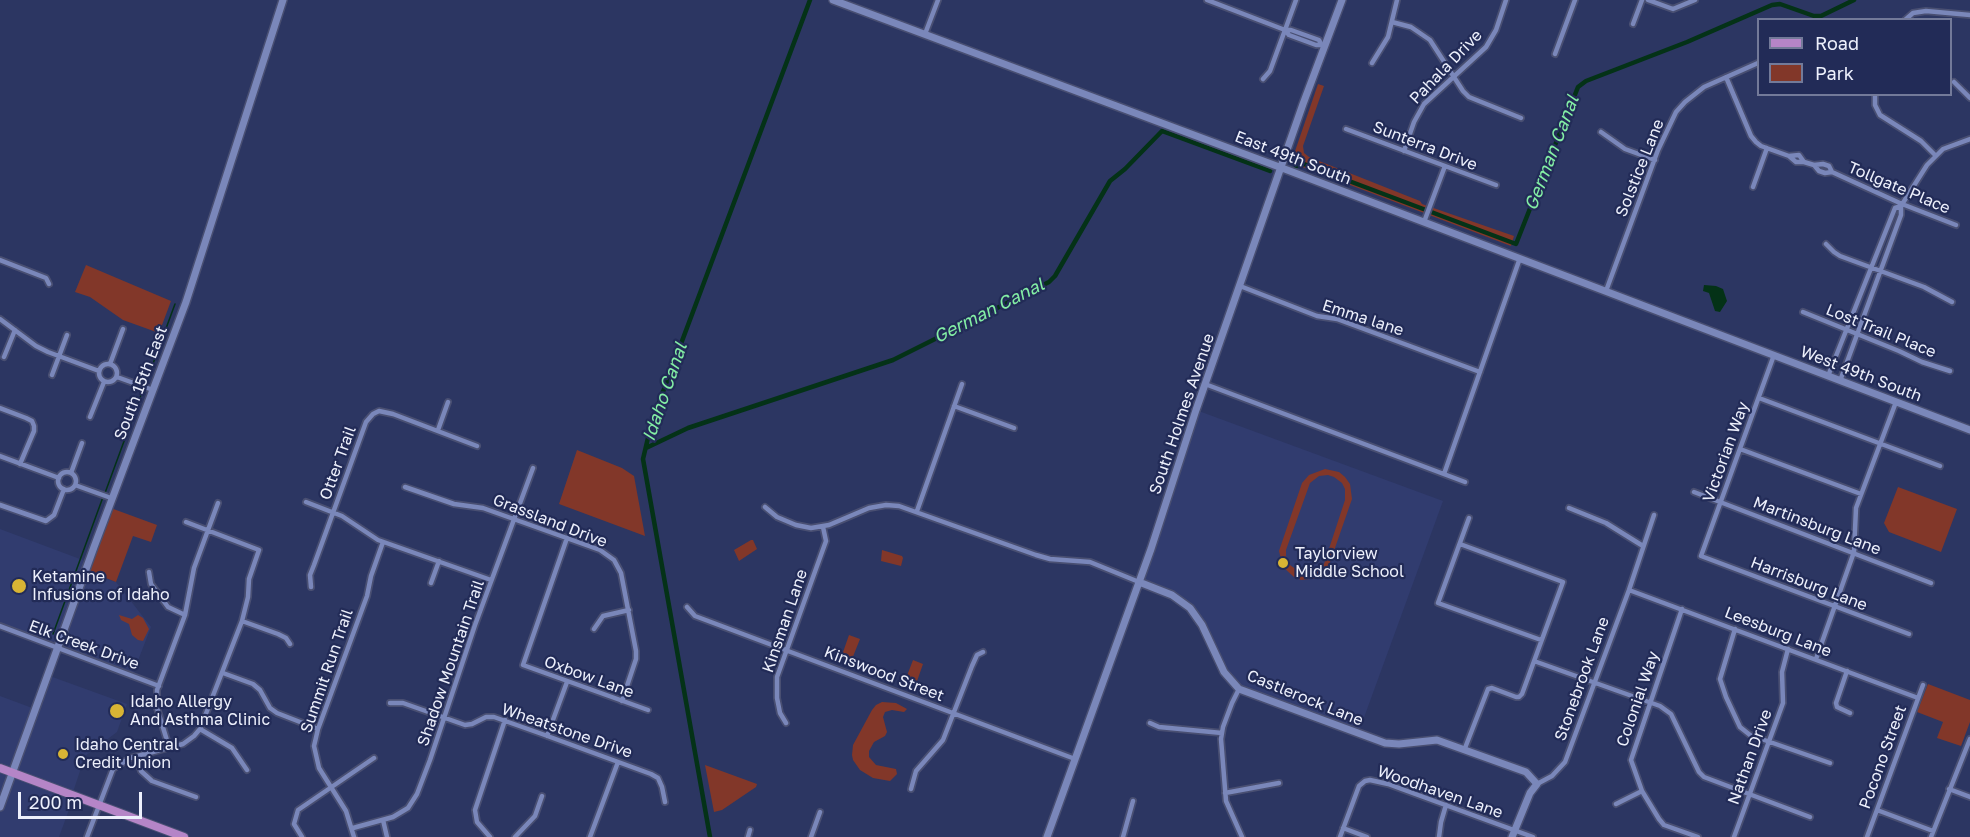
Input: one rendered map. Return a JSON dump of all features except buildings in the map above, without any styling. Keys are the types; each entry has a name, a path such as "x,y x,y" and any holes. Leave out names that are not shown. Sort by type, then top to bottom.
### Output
{"main road":[{"path":"0,768 184,837"}],"street":[{"name":"South 15th East","path":"0,807 109,497 188,298 283,0"},
{"name":"East 49th South","path":"833,0 1282,168 1425,218 1520,258 1742,343"},
{"path":"925,34 938,0"},
{"path":"1207,0 1285,30 1289,35 1316,45 1323,45"},
{"path":"1263,79 1270,71 1296,0"},
{"name":"South Holmes Avenue","path":"1047,837 1139,582 1323,45 1342,0"},
{"path":"1372,63 1388,37 1397,0"},
{"name":"Pahala Drive","path":"1404,151 1419,110 1486,47 1496,30 1506,0"},
{"path":"1555,54 1575,0"},
{"path":"1633,24 1642,0"},
{"path":"1648,0 1673,9 1695,0"},
{"path":"1907,18 1913,13 1926,11 1970,15"},
{"path":"1392,22 1411,27 1430,40 1469,97 1521,118"},
{"name":"Solstice Lane","path":"1606,291 1670,122 1685,102 1704,87 1757,63"},
{"path":"1726,77 1751,136 1761,146 1767,148 1753,187"},
{"path":"1954,82 1970,98"},
{"path":"1875,96 1875,105 1880,115 1921,141 1936,156"},
{"name":"Sunterra Drive","path":"1346,129 1496,185"},
{"path":"1601,132 1625,149 1655,160"},
{"path":"1828,376 1895,208 1901,205 1927,165 1936,156 1948,146 1970,139"},
{"name":"Tollgate Place","path":"1767,148 1789,156 1796,162 1814,165 1819,171 1832,172 1901,205 1956,225"},
{"path":"1425,218 1445,166"},
{"path":"1840,381 1901,215 1901,205"},
{"path":"1826,244 1840,256 1924,287 1952,302"},
{"path":"1444,474 1520,258"},
{"path":"0,260 46,278 49,284"},
{"name":"Emma lane","path":"1240,286 1317,316 1337,319 1480,372"},
{"name":"Lost Trail Place","path":"1803,312 1922,362 1950,371"},
{"path":"0,319 36,346 99,371"},
{"path":"110,364 123,329"},
{"path":"4,357 15,330"},
{"path":"52,375 67,335"},
{"name":"West 49th South","path":"1742,343 1970,430"},
{"name":"Victorian Way","path":"1701,556 1774,355"},
{"path":"104,382 99,377 99,371 104,365 110,364 115,368 117,377"},
{"path":"117,377 153,390"},
{"path":"104,382 113,381 117,377"},
{"path":"90,417 104,382"},
{"path":"917,511 962,384"},
{"path":"1205,384 1465,482"},
{"path":"1758,398 1940,466"},
{"path":"448,402 438,430 477,446"},
{"path":"1816,659 1854,552 1855,517 1861,495 1896,402"},
{"path":"954,406 1014,428"},
{"path":"0,408 32,421 34,426 20,464"},
{"name":"Otter Trail","path":"311,587 310,575 366,422 373,414 386,411 438,430"},
{"path":"71,473 82,443"},
{"path":"1740,449 1861,495"},
{"path":"0,456 59,478"},
{"name":"Shadow Mountain Trail","path":"353,828 383,820 403,811 411,803 422,784 491,580 532,468"},
{"path":"59,478 65,473 71,473"},
{"path":"59,478 60,486 64,489 72,489 76,480 71,473"},
{"path":"75,485 109,497"},
{"name":"Grassland Drive","path":"405,488 454,504 483,508 600,550 614,560 621,573 636,651 636,658 622,701"},
{"path":"0,505 46,521 54,515 64,489"},
{"name":"Martinsburg Lane","path":"1694,492 1931,583"},
{"path":"306,502 350,521 371,537 491,580"},
{"path":"169,747 156,698 185,615 194,568 218,503"},
{"name":"Castlerock Lane","path":"765,507 777,517 796,525 823,527 878,506 899,506 1036,555 1050,559 1090,562 1172,595 1190,608 1202,625 1224,672 1239,689 1385,743 1399,744 1437,740 1465,748 1526,772 1537,784"},
{"path":"1569,508 1606,523 1643,546"},
{"name":"Stonebrook Lane","path":"1513,834 1530,793 1537,784 1552,776 1566,762 1654,515"},
{"path":"1469,518 1438,603 1541,640"},
{"path":"87,837 113,769 130,758 183,744 195,736 223,673 242,621 247,604 249,579 259,550 186,522"},
{"name":"Kinsman Lane","path":"786,723 780,713 776,689 777,677 826,541 823,527"},
{"name":"Oxbow Lane","path":"567,538 523,665 648,710"},
{"name":"Summit Run Trail","path":"354,837 346,811 323,777 314,746 318,729 367,596 371,576 383,542"},
{"path":"1460,544 1563,582 1519,697 1492,688 1488,689 1465,748"},
{"name":"Harrisburg Lane","path":"1701,556 1909,634"},
{"path":"431,583 439,561"},
{"path":"149,572 151,584 168,607 185,615"},
{"name":"Leesburg Lane","path":"1629,590 1918,698"},
{"name":"Kinswood Street","path":"687,607 695,616 1075,759"},
{"name":"Colonial Way","path":"1682,609 1630,760 1642,791 1664,825 1698,837"},
{"path":"594,629 603,616 629,610"},
{"path":"242,621 278,634 286,638 290,644"},
{"name":"Elk Creek Drive","path":"0,627 159,686"},
{"path":"1736,629 1720,672 1720,683 1740,727 1750,735 1830,763"},
{"name":"Nathan Drive","path":"1734,837 1783,703 1782,672 1788,649"},
{"path":"911,789 916,771 938,747 955,713 977,655 983,652"},
{"path":"1534,661 1660,706 1671,714 1699,772 1704,777 1810,818"},
{"path":"1847,671 1836,703 1838,707 1850,713"},
{"path":"223,673 253,684 260,690 270,708 277,713 318,729"},
{"path":"547,736 567,682"},
{"name":"Pocono Street","path":"1867,837 1923,686"},
{"path":"1239,689 1222,733 1225,794 1230,814 1242,837"},
{"name":"Wheatstone Drive","path":"390,703 403,703 468,725 486,717 505,720 656,776 666,802"},
{"path":"490,837 477,822 475,810 505,720"},
{"path":"1150,723 1159,727 1222,733"},
{"path":"200,729 231,748 247,770"},
{"path":"1877,810 1932,834 1969,740"},
{"path":"136,757 146,777 196,797"},
{"path":"303,837 294,824 298,810 374,758"},
{"path":"590,837 618,762"},
{"name":"Woodhaven Lane","path":"1340,837 1359,786 1370,780 1388,784 1446,805 1513,834 1533,837"},
{"path":"1225,794 1279,783"},
{"path":"1949,789 1970,797"},
{"path":"1616,804 1642,791"},
{"path":"515,837 535,816 542,796"},
{"path":"1123,837 1133,801"},
{"path":"1440,837 1446,805"},
{"path":"811,837 820,812"},
{"path":"383,820 387,837"},
{"path":"1343,828 1367,837"},
{"path":"748,837 750,830"}],"shaded area":[{"path":"1704,285 1723,289 1727,301 1720,312 1715,311 1709,293 1703,291"},
{"name":"Taylorview Middle School","path":"1196,410 1443,501 1358,734 1232,683 1190,608 1139,582"},
{"path":"0,529 88,562 85,571 116,582 151,627 132,676 0,626"},
{"path":"47,675 127,704 117,732 85,756 59,837 0,837 0,696 35,709"}],"green space":[{"path":"1318,84 1324,86 1303,146 1304,153 1420,201 1422,204 1514,236 1511,246 1300,166 1293,157"},
{"path":"86,265 171,301 159,333 123,320 90,297 75,292"},
{"path":"577,450 622,468 634,476 645,536 559,504"},
{"path":"1325,469 1339,472 1350,484 1352,499 1328,568 1317,578 1301,580 1283,567 1279,551 1302,483 1309,475","holes":["1319,476 1334,477 1342,483 1345,489 1345,500 1324,564 1312,572 1301,573 1290,565 1286,550 1310,483"]},
{"path":"1898,487 1957,509 1941,552 1889,532 1884,523"},
{"path":"108,507 157,525 151,542 133,536 116,582 85,570"},
{"path":"751,540 757,549 739,561 734,550"},
{"path":"882,550 902,556 901,566 881,561"},
{"path":"119,615 132,619 138,615 143,618 149,629 143,641 132,635 129,624 121,620"},
{"path":"849,635 860,639 852,659 842,655"},
{"path":"913,660 923,664 916,684 905,681"},
{"path":"1928,684 1970,700 1970,722 1961,746 1937,738 1943,722 1917,712"},
{"path":"882,702 896,703 907,709 904,712 892,710 885,712 883,717 887,732 885,736 874,742 869,751 869,757 876,765 896,769 897,774 890,781 873,778 860,770 852,755 853,745 872,710"},
{"path":"705,765 757,784 756,787 722,810 714,812"}],"waterway":[{"name":"Idaho Canal","path":"710,837 643,459 652,421 810,0"},
{"name":"German Canal","path":"1296,166 1304,164 1516,244 1578,87 1586,81 1687,42 1772,5 1780,4 1814,16 1821,16 1854,0"},
{"name":"German Canal","path":"646,448 688,428 893,360 1049,282 1055,276 1110,181 1162,131 1270,171"},
{"path":"147,380 175,304"},
{"path":"105,493 141,395"},
{"path":"53,634 103,497"}],"place":[{"name":"Taylorview Middle School","path":"1283,563"},
{"name":"Ketamine Infusions of Idaho","path":"19,586"},
{"name":"Idaho Allergy And Asthma Clinic","path":"117,711"},
{"name":"Idaho Central Credit Union","path":"63,754"}]}
